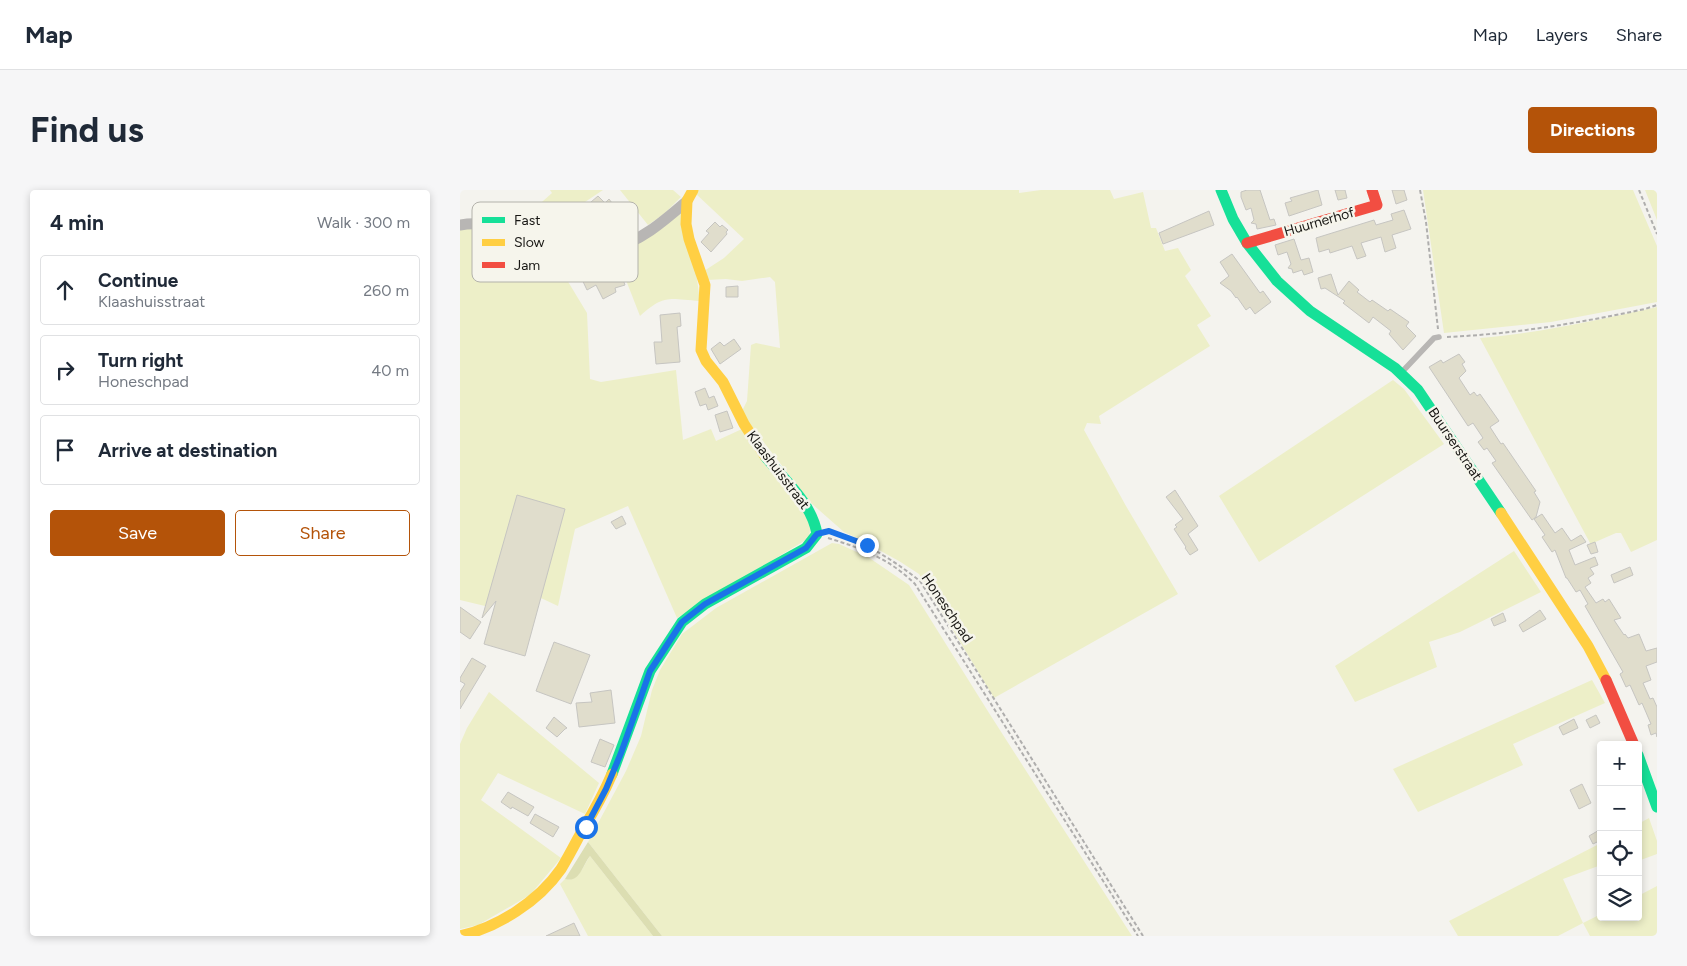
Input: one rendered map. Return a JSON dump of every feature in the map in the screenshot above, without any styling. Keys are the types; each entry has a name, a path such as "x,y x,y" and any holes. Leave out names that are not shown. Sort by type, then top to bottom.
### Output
{"street":[{"name":"Klaashuisstraat","path":"693,190 687,201 686,224 689,239 705,284 701,350 706,361 723,382 744,424 766,457 806,506 815,521 817,534"},
{"name":"Buurserstraat","path":"1221,190 1232,219 1247,243 1277,281 1310,311 1401,373 1418,390 1438,417 1588,646 1606,680 1632,741"},
{"name":"Huurnerhof","path":"1247,243 1376,205 1372,190"},
{"path":"638,237 687,201"},
{"path":"460,936 476,932 517,911 542,890 560,870 606,789 650,671 682,622 705,604 806,548 817,534"},
{"path":"1642,766 1657,807"}],"lane":[{"path":"1401,373 1434,338 1438,337"}],"path":[{"path":"1420,190 1426,222 1438,337 1477,336 1552,328 1657,305"},
{"path":"1639,190 1657,234"},
{"name":"Honeschpad","path":"817,534 829,531 867,545 899,564 920,581 1143,936"},
{"name":"Honeschpad","path":"817,534 865,549 896,568 915,584 1138,936"}],"green space":[{"path":"550,190 603,190 585,202 542,202 552,193"},
{"path":"620,190 673,190 681,197 664,214 648,225 638,212 638,202 630,202"},
{"path":"696,190 1019,190 1019,193 1041,190 1110,190 1114,199 1143,192 1151,228 1156,228 1165,251 1178,248 1191,270 1185,276 1211,316 1197,325 1210,346 1099,416 1101,424 1087,423 1084,430 1178,594 994,698 919,574 899,561 844,532 811,503 741,413 747,401 751,345 756,343 780,348 775,282 770,277 742,281 726,279 707,280 704,271 724,258 744,239 695,193"},
{"path":"1423,190 1633,190 1657,246 1657,302 1551,322 1444,333"},
{"path":"1645,190 1657,190 1657,220"},
{"path":"682,209 696,272 700,301 674,299 662,301 640,316 627,282 638,282 638,237"},
{"path":"460,229 472,229 472,282 568,282 587,313 590,379 601,382 676,370 683,440 711,429 716,441 742,429 811,521 809,538 677,618 628,506 575,529 558,606 494,580 485,606 460,600"},
{"path":"1657,307 1657,540 1631,552 1621,533 1616,533 1590,543 1480,338 1547,329"},
{"path":"1393,380 1404,389 1444,444 1259,562 1219,496"},
{"path":"832,543 839,544 868,557 909,585 1132,936 662,936 588,842 626,771 641,736 652,690 660,670 682,634 716,608"},
{"path":"1514,551 1541,592 1460,632 1429,642 1437,667 1355,702 1335,666"},
{"path":"1592,680 1605,703 1513,744 1523,765 1418,812 1393,769"},
{"path":"489,692 599,783 585,814 498,773 481,800 561,858 530,895 478,925 460,929 460,744 467,728"},
{"path":"1649,818 1657,841 1657,854 1642,860 1642,831 1642,822"},
{"path":"588,842 662,936 653,936 590,856 577,876 570,880 565,879"},
{"path":"1597,845 1597,866 1563,879 1583,923 1558,936 1458,936 1449,921"},
{"path":"590,856 653,936 588,936 560,884 565,879 577,876"},
{"path":"1657,886 1657,936 1590,936 1583,923 1597,916 1597,921 1642,921 1642,894"}],"building":[{"path":"1260,190 1270,220 1274,219 1276,225 1257,229 1256,224 1251,223 1254,220 1251,208 1246,210 1241,197 1241,192"},
{"path":"1318,190 1322,205 1289,216 1285,203 1292,201 1290,198"},
{"path":"1335,190 1345,190 1347,198 1338,200"},
{"path":"1392,190 1404,190 1407,200 1396,204"},
{"path":"598,196 604,202 591,202"},
{"path":"1404,210 1411,229 1392,235 1396,248 1385,252 1381,237 1361,243 1366,256 1357,259 1352,246 1330,253 1329,249 1319,252 1316,238 1374,220 1376,225 1393,220 1391,214"},
{"path":"1209,211 1214,225 1163,244 1159,233"},
{"path":"715,222 720,227 722,225 728,230 727,234 711,252 701,242 709,233 706,231"},
{"path":"1294,239 1301,260 1309,258 1313,272 1304,275 1302,270 1293,273 1292,269 1288,268 1291,264 1287,252 1278,255 1275,245"},
{"path":"1232,254 1260,293 1263,291 1271,302 1255,314 1250,307 1246,310 1237,297 1220,283 1229,276 1220,262"},
{"path":"1331,274 1338,295 1349,281 1359,290 1357,292 1370,302 1372,300 1388,311 1390,309 1409,322 1406,326 1416,336 1403,350 1389,334 1391,331 1373,317 1369,323 1343,303 1345,301 1325,288 1321,289 1318,278"},
{"path":"583,282 624,282 625,285 615,288 616,292 603,299 596,285 587,290"},
{"path":"738,286 738,297 726,297 726,287"},
{"path":"680,313 681,326 677,327 680,362 656,364 654,342 662,342 660,315"},
{"path":"734,339 741,349 720,364 711,349 720,342 724,346"},
{"path":"1459,354 1465,362 1462,364 1466,371 1459,378 1470,395 1474,392 1477,396 1480,394 1499,421 1490,427 1536,491 1534,492 1540,502 1536,517 1532,520 1492,463 1496,461 1487,448 1484,450 1478,442 1483,438 1473,423 1468,426 1429,367 1441,360 1443,363"},
{"path":"705,388 709,398 714,396 718,406 708,410 706,404 700,406 695,392"},
{"path":"727,411 733,428 720,432 715,415"},
{"path":"1175,490 1198,526 1188,534 1198,550 1190,555 1174,529 1177,527 1175,525 1183,519 1166,497"},
{"path":"517,495 565,509 525,656 484,644 496,601 482,618"},
{"path":"1542,514 1555,533 1562,528 1571,541 1581,535 1586,542 1569,550 1575,565 1595,557 1598,565 1590,568 1594,574 1588,578 1591,583 1585,587 1596,603 1603,599 1605,602 1609,599 1621,618 1614,620 1624,635 1628,638 1639,634 1646,651 1657,648 1657,662 1646,666 1651,680 1643,683 1650,699 1653,698 1657,707 1657,737 1656,733 1651,735 1648,725 1651,724 1642,703 1639,705 1630,685 1626,687 1620,674 1623,672 1585,606 1588,604 1580,590 1576,592 1566,578 1555,550 1552,552 1542,537 1545,535 1534,519"},
{"path":"622,516 626,524 616,529 611,522"},
{"path":"1595,542 1598,552 1591,554 1587,545"},
{"path":"1630,567 1633,575 1614,583 1611,575"},
{"path":"460,607 481,622 470,639 460,632"},
{"path":"1540,610 1546,619 1523,632 1519,625"},
{"path":"1503,613 1506,621 1494,626 1491,619"},
{"path":"554,642 590,655 571,704 536,691"},
{"path":"472,658 486,666 460,709 460,692 465,684 460,681 460,678"},
{"path":"611,690 615,723 579,727 576,703 592,702 590,693"},
{"path":"1596,715 1600,723 1590,728 1586,720"},
{"path":"554,717 567,728 557,737 546,728"},
{"path":"1574,719 1578,728 1563,735 1559,727"},
{"path":"600,739 614,745 605,767 591,762"},
{"path":"1582,784 1591,803 1579,809 1570,790"},
{"path":"508,792 534,807 528,816 512,807 511,809 501,802"},
{"path":"535,814 559,827 553,837 530,823"},
{"path":"1597,831 1597,842 1593,844 1589,836"},
{"path":"574,923 580,936 546,936"}],"traffic: fast":[{"path":"1221,190 1233,219 1247,243 1277,281 1310,311 1395,368 1418,390 1501,513"},
{"path":"612,774 650,671 682,622 705,604 806,548 817,534 814,523 803,502 765,456"},
{"path":"1642,766 1657,807"}],"traffic: slow":[{"path":"693,190 687,201 686,224 689,239 705,285 701,350 706,361 723,382 744,424 765,456"},
{"path":"1501,513 1588,646 1606,680"},
{"path":"460,936 503,920 529,902 552,881 567,859 599,802 612,774"}],"traffic: jam":[{"path":"1247,243 1377,205 1372,190"},
{"path":"1606,680 1632,741"}],"route":[{"path":"586,827 606,789 621,753 650,671 682,622 705,604 806,548 817,534 829,531 867,545"}]}
